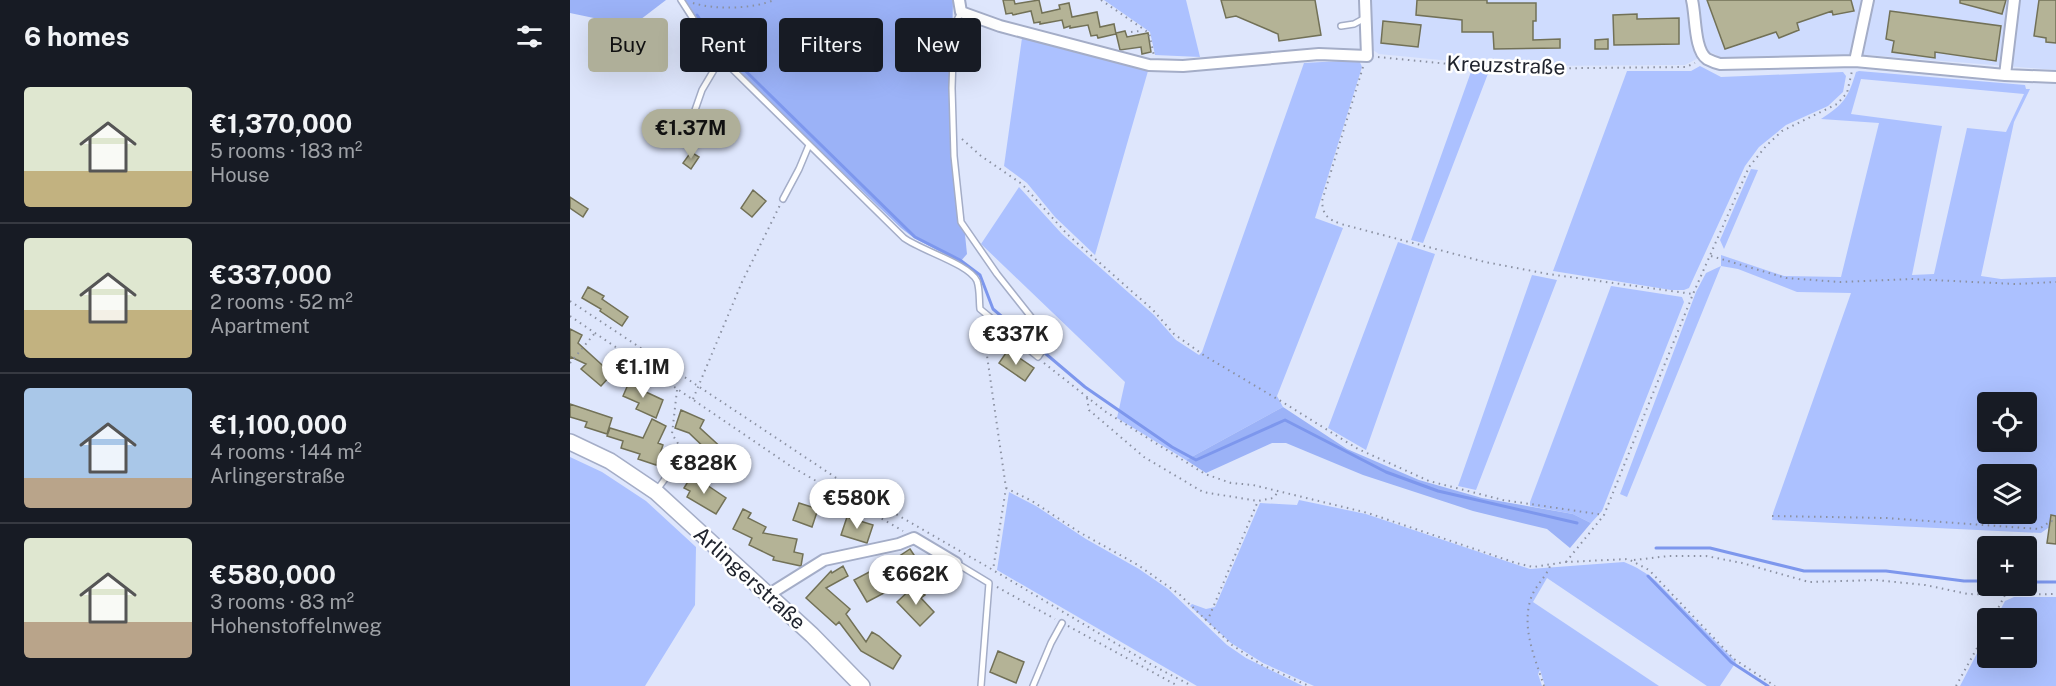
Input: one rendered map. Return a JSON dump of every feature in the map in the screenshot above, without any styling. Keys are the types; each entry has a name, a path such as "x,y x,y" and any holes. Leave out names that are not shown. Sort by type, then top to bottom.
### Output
{"main road":[{"name":"Arlingerstraße","path":"570,442 610,461 656,492 812,634 862,686"}],"street":[{"path":"958,0 961,12 1000,26 1156,65 1183,66 1215,59 1319,54 1367,56 1365,0"},
{"path":"1692,0 1699,47 1706,58 1720,64 1855,61 2005,75 2056,77"},
{"path":"1855,61 1868,0"},
{"path":"2005,75 2014,0"},
{"path":"768,596 824,560 899,544 914,538 956,562"}],"lane":[{"path":"683,0 694,18"},
{"path":"735,72 904,238 971,274 978,285 980,309 1038,357 1046,345 1043,332 991,266 961,222 953,130 952,88 954,26 961,12"},
{"path":"1341,26 1354,24 1365,18"},
{"path":"694,113 702,90 713,72"},
{"path":"783,199 809,145"},
{"path":"656,492 684,452"},
{"path":"956,562 989,583 981,686"},
{"path":"1033,686 1062,623"}],"path":[{"path":"683,0 710,8 761,6 774,0"},
{"path":"1101,0 1149,33 1156,65"},
{"path":"1131,32 1140,31 1142,28"},
{"path":"1367,56 1322,201 1323,211 1328,219 1485,262 1548,274 1693,294"},
{"name":"Kreuzstraße","path":"1367,56 1500,69 1686,67 1706,58"},
{"path":"1566,562 1604,515 1693,294 1749,168 1766,146 1782,131 1837,104 1847,93 1855,61"},
{"path":"953,130 981,156 1022,184 1067,234 1154,310 1174,334 1205,356 1358,449 1429,481 1503,500 1604,515"},
{"path":"693,399 742,282 783,199"},
{"path":"1711,256 1786,278 1840,282 1911,279 2016,284 2056,282"},
{"path":"570,301 856,490 1152,665 1192,686"},
{"path":"980,309 1006,488 993,570"},
{"path":"570,316 792,467 914,538"},
{"path":"570,363 596,333"},
{"path":"1038,357 1106,412 1205,474 1231,483 1253,485 1378,516 1516,563 1533,567 1566,562 1706,556 1809,582 1876,580 1925,585 1977,594"},
{"path":"677,389 672,434 684,452"},
{"path":"1087,398 1089,410 1144,457 1203,492 1258,501 1273,498 1279,491"},
{"path":"1006,488 1032,501 1079,532 1138,565 1179,594 1232,645 1262,664 1309,686"},
{"path":"1205,620 1209,617 1258,501"},
{"path":"1772,516 1886,518 2039,529 2051,521 2056,522"},
{"path":"1633,560 1649,570 1734,659 1775,686"},
{"path":"1544,686 1529,637 1527,615 1531,597 1550,566"},
{"path":"989,583 1178,686"},
{"path":"2037,594 2056,594"},
{"path":"1956,686 1977,648"}],"shaded area":[{"path":"570,0 666,0 642,18 594,18 570,13"},
{"path":"684,0 953,0 953,18 895,18 895,72 951,72 950,132 956,147 967,254 960,262 914,238 901,228 737,72 767,72 767,18 695,18"},
{"path":"1104,0 1186,0 1200,57 1155,55 1150,32"},
{"path":"1370,0 2056,0 2056,70 1868,55 1722,58 1710,52 1685,65 1503,66 1379,54 1370,48"},
{"path":"1022,38 1148,71 1095,255 1055,217 1027,183 1004,166"},
{"path":"1359,60 1362,67 1315,218 1343,228 1277,396 1283,407 1186,460 1117,418 1125,382 981,244 1019,187 1062,234 1154,315 1176,340 1199,355 1202,352 1304,63"},
{"path":"1700,66 1721,77 1843,72 1846,76 1843,92 1828,106 1786,125 1759,147 1745,166 1689,288 1671,290 1553,271 1627,71 1691,71"},
{"path":"1472,69 1489,71 1423,243 1411,240"},
{"path":"1856,72 2025,85 2026,89 2030,89 2014,122 1981,276 2001,279 2056,277 2056,530 2048,528 2041,533 1772,520 1851,293 1797,292 1738,269 1721,266 1721,255 1784,276 1841,277 1879,123 1821,119 1844,100","holes":["1861,79 2024,94 2006,132 1967,128 1934,274 1912,275 1942,126 1851,114"]},
{"path":"1751,169 1758,170 1724,249 1720,240"},
{"path":"1398,242 1435,254 1366,450 1328,428"},
{"path":"1721,266 1627,497 1620,494 1696,292 1706,273"},
{"path":"1532,275 1557,280 1476,490 1458,486"},
{"path":"1611,286 1682,297 1684,302 1602,511 1591,523 1573,514 1530,506 1530,502"},
{"path":"1283,407 1347,449 1419,480 1482,498 1573,514 1591,523 1570,548 1547,529 1473,511 1363,475 1286,443 1272,443 1206,473 1186,460"},
{"path":"570,457 602,472 646,501 696,547 695,605 645,686 570,686"},
{"path":"1009,492 1036,506 1168,589 1227,645 1246,658 1303,686 1197,686 997,570"},
{"path":"1299,500 1366,514 1530,569 1624,562 1641,570 1656,581 1736,662 1720,686 1707,686 1547,578 1533,602 1659,686 1545,686 1540,670 1538,674 1542,686 1314,686 1263,663 1231,643 1190,606 1192,604 1206,609 1215,607 1260,503 1297,505"},
{"path":"2014,597 2056,597 2056,686 1960,686 1977,653 1977,668 2037,668 2037,608 2001,608 2005,601"}],"building":[{"path":"1003,0 1014,0 1015,4 1039,0 1042,13 1060,9 1059,5 1069,3 1072,17 1097,12 1100,27 1114,24 1116,34 1098,38 1097,35 1091,36 1088,25 1064,28 1062,20 1034,23 1031,11 1013,15 1012,13 1006,14"},
{"path":"1221,0 1315,0 1321,35 1279,41 1278,34 1236,16 1226,18"},
{"path":"1417,0 1536,3 1533,40 1560,39 1560,48 1494,49 1493,32 1462,32 1462,20 1416,15"},
{"path":"1707,0 1851,0 1854,11 1833,15 1832,11 1797,23 1799,30 1779,38 1776,32 1725,49"},
{"path":"1960,0 2006,0 2002,14 1960,3"},
{"path":"2039,0 2056,0 2056,43 2046,42 2046,38 2034,36"},
{"path":"1890,11 2001,26 1996,61 1935,52 1935,58 1892,52 1894,41 1886,39"},
{"path":"1637,14 1637,19 1679,18 1679,44 1614,45 1613,15"},
{"path":"1383,21 1421,25 1418,47 1381,43"},
{"path":"1125,31 1127,37 1148,33 1151,52 1142,54 1141,47 1120,50 1116,33"},
{"path":"1608,39 1608,49 1595,49 1595,40"},
{"path":"691,152 699,157 691,169 683,163"},
{"path":"753,190 766,201 752,217 741,208"},
{"path":"570,197 588,209 583,217 570,208"},
{"path":"588,287 604,296 602,299 628,317 622,326 600,311 601,309 582,298"},
{"path":"570,329 582,335 578,343 612,374 601,386 581,369 586,364 571,357 570,359"},
{"path":"1008,350 1034,368 1025,381 999,363"},
{"path":"630,380 647,388 646,392 663,400 656,418 636,409 639,403 623,396"},
{"path":"570,404 612,418 607,434 585,427 587,422 570,417"},
{"path":"681,410 704,420 700,428 725,451 729,446 740,456 744,452 750,458 734,476 689,433 675,428"},
{"path":"652,419 666,426 658,443 663,445 656,465 638,459 640,454 621,448 623,441 607,436 610,428 643,438"},
{"path":"692,475 726,498 716,514 687,497 690,491 684,488"},
{"path":"799,503 818,509 812,527 793,520"},
{"path":"743,509 751,513 748,518 766,527 763,533 797,539 794,552 803,554 801,566 773,560 774,557 749,545 752,538 733,529"},
{"path":"2051,515 2056,516 2056,544 2047,543"},
{"path":"847,517 873,525 867,543 841,535"},
{"path":"910,549 924,570 909,579 895,559"},
{"path":"843,566 848,576 826,588 850,609 846,614 866,642 872,632 901,656 893,669 861,651 839,622 836,625 806,598 831,571 832,573"},
{"path":"873,570 886,592 867,602 854,580"},
{"path":"915,585 925,595 921,598 934,612 920,626 897,602"},
{"path":"998,651 1024,662 1016,683 990,672"}],"waterway":[{"path":"697,15 713,39 915,237 960,260 980,275 993,309 1085,387 1172,447 1196,460 1285,420 1386,472 1438,491 1577,523"},
{"path":"1656,548 1710,548 1804,571 1886,571 1977,581"},
{"path":"1648,576 1731,662 1768,686"},
{"path":"2037,582 2056,582"}]}
